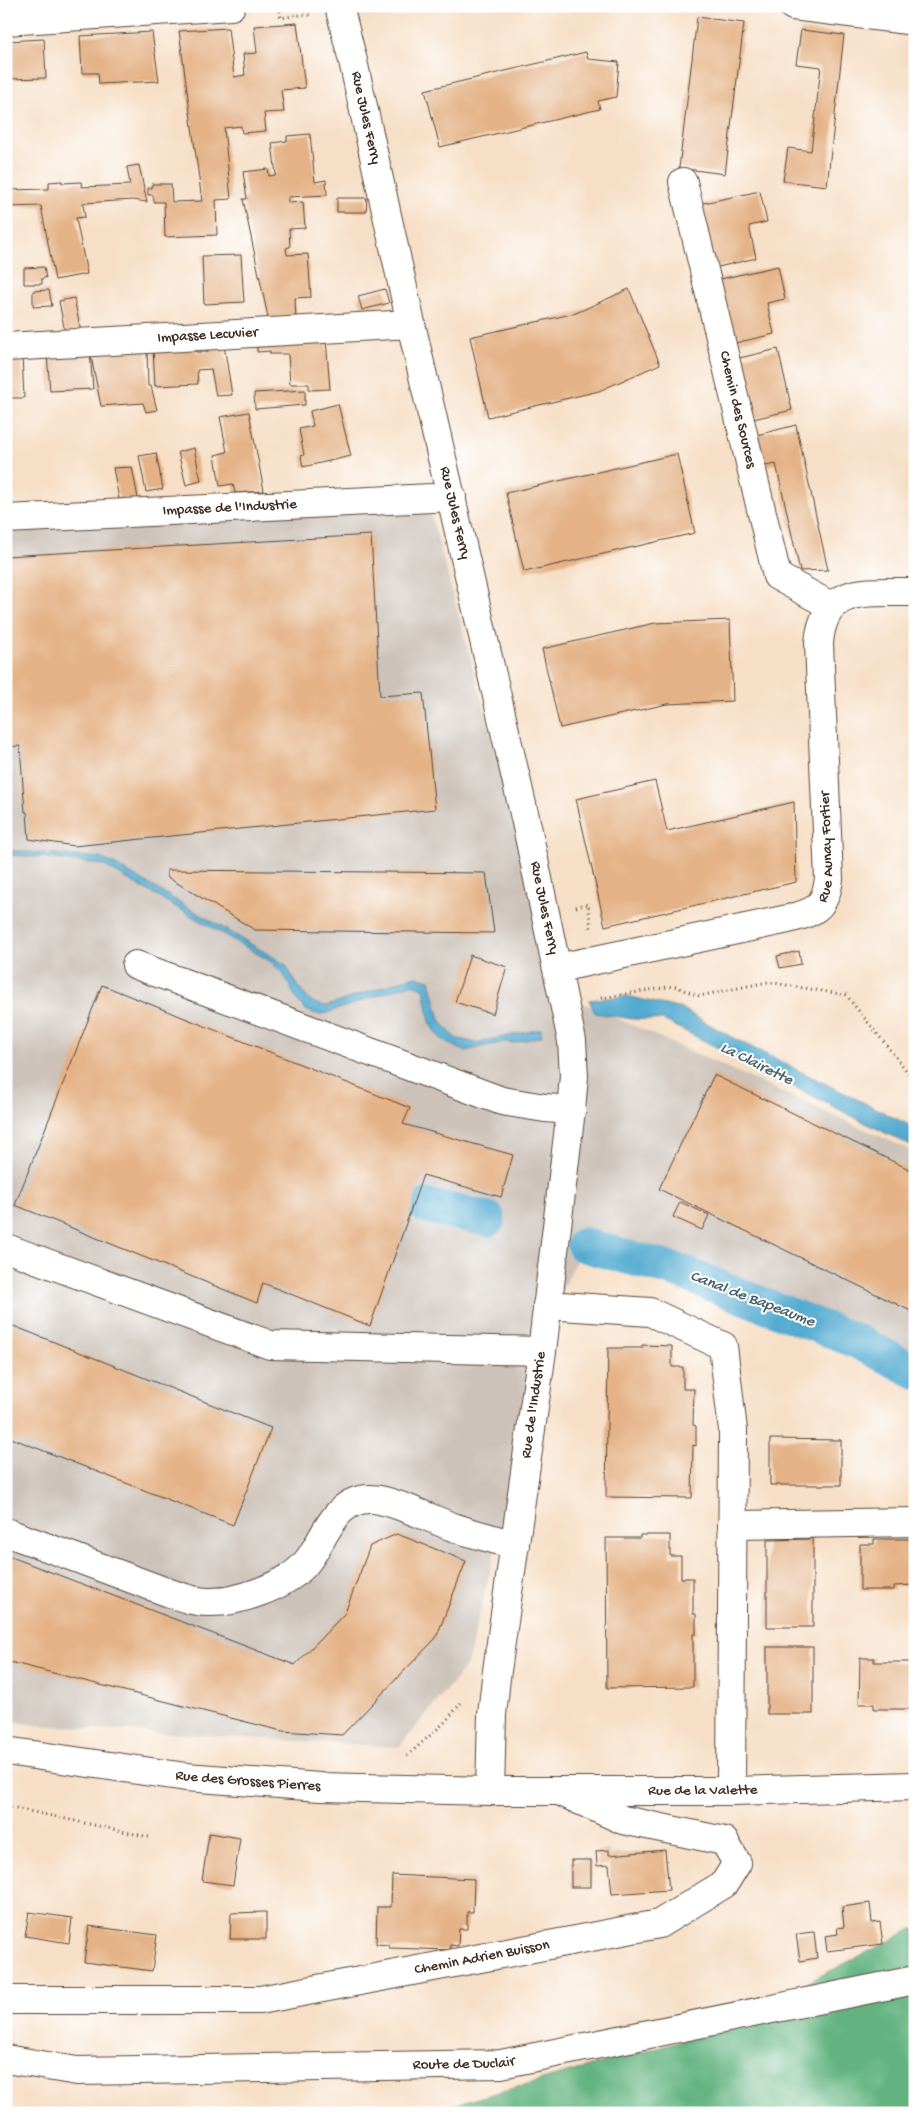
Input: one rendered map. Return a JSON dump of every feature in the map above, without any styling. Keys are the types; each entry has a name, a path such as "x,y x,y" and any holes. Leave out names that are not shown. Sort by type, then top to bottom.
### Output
{"street":[{"path":"6,21 231,6"},
{"name":"Rue Jules Ferry","path":"339,6 452,497 568,1020"},
{"path":"793,6 915,21"},
{"name":"Chemin des Sources","path":"683,182 777,576 832,606"},
{"name":"Impasse Lecuvier","path":"6,347 411,324"},
{"name":"Impasse de l'Industrie","path":"6,519 452,497"},
{"path":"832,606 844,598 858,593 915,592"},
{"name":"Rue Aunay Fortier","path":"558,968 804,915 816,910 824,900 828,890 829,865 819,643 823,619 832,606"},
{"path":"136,966 502,1100 545,1108 571,1110"},
{"name":"Rue de l'Industrie","path":"490,1791 492,1715 496,1678 542,1351 571,1110 574,1076 568,1020"},
{"path":"6,1248 270,1346 542,1351"},
{"path":"547,1305 650,1312 723,1346 733,1430 730,1791"},
{"path":"6,1532 164,1591 188,1599 209,1602 251,1594 273,1587 291,1577 304,1566 316,1550 333,1519 344,1506 370,1498 384,1501 454,1528 515,1545"},
{"path":"732,1525 915,1522"},
{"name":"Rue des Grosses Pierres","path":"6,1751 186,1777 320,1787 490,1791"},
{"name":"Rue de la Valette","path":"490,1791 730,1791 915,1786"},
{"name":"Chemin Adrien Buisson","path":"6,2000 250,2000 270,1998 659,1924 724,1884 737,1863 724,1841 623,1820 559,1791"},
{"name":"Route de Duclair","path":"6,2059 77,2071 501,2064 915,1980"}],"path":[{"path":"279,6 280,14"},
{"path":"572,908 588,904 593,937"},
{"path":"595,999 674,986 699,996 768,982 846,995 915,1082"},
{"path":"406,1757 444,1724 464,1698"},
{"path":"6,1806 149,1837"}],"shaded area":[{"path":"424,490 563,994 915,1152 915,1371 856,1341 678,1271 584,1245 554,1306 467,1665 399,1747 35,1725 6,1720 6,515"}],"green space":[{"path":"915,1928 915,2113 425,2113 708,2033"}],"water":[{"path":"6,850 100,858 114,864 285,964 302,991 319,1005 327,1006 415,976 430,980 442,1023 455,1038 476,1043 541,1029 542,1036 514,1043 504,1042 465,1051 440,1038 430,1022 424,988 411,984 327,1013 318,1014 310,1012 299,1003 284,975 270,961 103,865 41,857 6,855"},
{"name":"La Clairette","path":"627,996 682,1009 735,1039 915,1128 915,1148 663,1020 633,1019 595,1013 589,1000"}],"building":[{"path":"697,17 744,23 725,174 679,168"},
{"path":"297,23 305,88 281,90 284,112 264,113 266,131 242,133 241,126 224,128 231,199 216,200 217,235 165,237 164,202 154,202 153,195 148,195 148,188 152,188 152,184 171,184 172,202 202,201 179,31 228,28 234,77 245,75 243,54 257,53 254,26"},
{"path":"801,30 844,35 827,186 783,181 788,148 811,151 821,67 796,64"},
{"path":"152,32 159,81 99,84 98,73 82,73 80,36"},
{"path":"44,39 46,78 6,79 6,41"},
{"path":"586,52 588,59 619,62 616,97 598,101 600,109 440,147 425,90"},
{"path":"310,134 315,182 326,180 327,195 288,197 288,203 303,202 305,228 289,229 290,247 286,248 287,255 308,254 311,297 295,298 296,320 269,322 243,199 247,199 243,172 268,169 269,176 276,175 272,143 287,141 287,136"},
{"path":"139,165 147,202 133,200 83,203 85,217 76,218 87,274 55,280 41,206 6,207 6,190 49,189 49,182 62,181 62,183 81,182 82,187 130,185 127,167"},
{"path":"760,191 767,222 749,226 756,258 714,268 699,204"},
{"path":"337,198 367,198 366,212 337,212"},
{"path":"241,255 244,302 204,304 202,256"},
{"path":"778,266 785,299 767,303 774,334 731,344 716,280"},
{"path":"44,267 46,278 42,278 42,284 24,284 24,268"},
{"path":"385,289 389,303 362,310 358,296"},
{"path":"629,289 660,364 599,391 488,417 470,337 576,313"},
{"path":"49,290 52,306 33,307 33,291"},
{"path":"74,298 81,332 65,333 59,301"},
{"path":"326,339 330,389 309,390 309,384 290,384 288,354 270,354 270,351 257,352 257,343"},
{"path":"206,345 224,345 232,395 216,396 211,369 197,370 198,384 155,386 153,348 197,346 196,352 208,352"},
{"path":"147,349 148,386 151,386 157,410 146,412 143,403 101,406 90,351"},
{"path":"778,349 792,410 749,420 735,359"},
{"path":"90,351 93,389 50,391 47,354"},
{"path":"22,355 24,398 6,398 6,356"},
{"path":"305,390 305,405 255,409 254,393"},
{"path":"338,404 351,456 303,467 301,456 304,455 299,429 313,426 310,411"},
{"path":"249,412 264,491 235,493 233,484 220,486 215,455 227,452 220,417"},
{"path":"796,425 828,570 800,571 776,464 760,467 753,436"},
{"path":"194,448 201,481 186,485 178,452"},
{"path":"156,453 163,489 146,492 139,456"},
{"path":"677,454 695,533 524,572 506,493"},
{"path":"132,467 138,498 119,499 113,468"},
{"path":"371,535 380,696 423,693 435,809 74,846 29,839 20,746 6,747 6,556"},
{"path":"730,620 733,701 667,704 560,728 542,649 655,623"},
{"path":"655,781 667,831 794,802 796,882 605,926 576,799"},
{"path":"167,870 486,873 494,933 255,930 167,877"},
{"path":"799,951 801,964 780,968 777,956"},
{"path":"470,955 507,967 493,1014 455,1002"},
{"path":"102,985 410,1108 403,1124 513,1155 501,1197 423,1175 370,1326 263,1283 257,1303 15,1205"},
{"path":"714,1075 915,1172 915,1313 659,1189"},
{"path":"680,1202 709,1215 702,1230 673,1217"},
{"path":"6,1323 271,1428 233,1525 6,1436"},
{"path":"642,1345 672,1346 672,1367 683,1367 683,1389 694,1389 693,1425 696,1426 696,1446 693,1445 692,1498 606,1497 608,1348 642,1348"},
{"path":"770,1439 841,1440 841,1485 770,1485"},
{"path":"397,1534 466,1561 436,1638 342,1735 282,1731 6,1661 6,1555 295,1665 345,1613 370,1546"},
{"path":"640,1535 670,1535 670,1556 681,1556 681,1578 693,1578 693,1614 696,1614 696,1634 693,1634 693,1687 607,1688 606,1538 640,1538"},
{"path":"813,1539 813,1627 767,1627 767,1540"},
{"path":"874,1539 915,1539 915,1585 894,1586 894,1590 860,1590 860,1544 874,1544"},
{"path":"767,1647 813,1647 813,1714 767,1714"},
{"path":"860,1658 874,1658 874,1662 915,1662 915,1709 874,1709 874,1704 859,1704"},
{"path":"209,1833 240,1838 233,1885 202,1881"},
{"path":"609,1850 609,1855 665,1850 669,1890 612,1894 609,1865 597,1866 596,1851"},
{"path":"571,1860 591,1860 591,1887 571,1887"},
{"path":"392,1875 474,1879 473,1912 467,1912 467,1929 459,1929 458,1946 450,1945 450,1950 389,1948 389,1945 376,1944 377,1907 391,1907"},
{"path":"870,1903 872,1923 880,1922 883,1944 827,1951 825,1936 838,1934 837,1928 844,1927 842,1907"},
{"path":"29,1912 72,1918 69,1943 25,1936"},
{"path":"266,1912 266,1939 230,1939 231,1913"},
{"path":"89,1926 157,1935 152,1971 84,1962"},
{"path":"814,1932 817,1958 800,1961 796,1934"}],"waterway":[{"name":"Canal de Bapeaume","path":"426,1206 488,1219"},
{"name":"Canal de Bapeaume","path":"584,1245 678,1271 856,1341 915,1371"}]}
